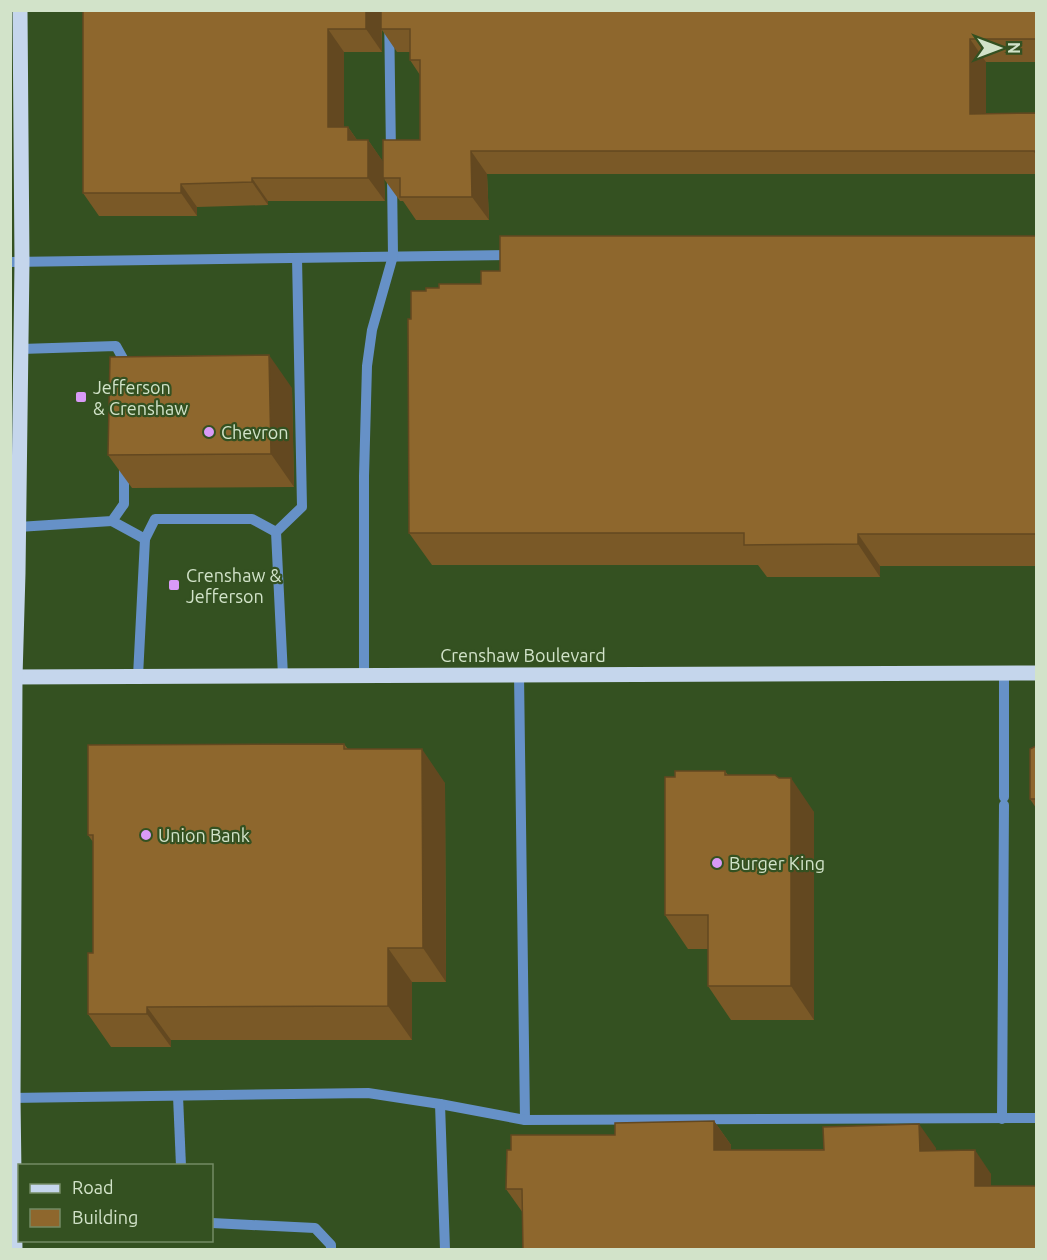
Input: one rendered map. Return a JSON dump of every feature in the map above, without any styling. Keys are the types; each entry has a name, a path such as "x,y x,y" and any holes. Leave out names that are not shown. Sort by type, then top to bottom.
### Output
{"main road":[{"path":"15,1250 12,870 13,677 21,349 16,262 20,10"},
{"name":"Crenshaw Boulevard","path":"13,677 1036,673"}],"lane":[{"path":"364,675 364,476 367,366 372,330 393,256 389,10"},
{"path":"16,262 524,255"},
{"path":"283,676 276,532 302,507 297,258"},
{"path":"21,349 116,346 126,364 125,375"},
{"path":"112,520 124,504 124,457"},
{"path":"138,676 145,539 155,519 252,519 276,532"},
{"path":"18,527 112,520 145,539"},
{"path":"1002,1119 1004,673"},
{"path":"519,674 525,1120"},
{"path":"12,1098 368,1093 525,1120 1036,1118"},
{"path":"178,1096 181,1164"},
{"path":"441,1104 445,1250"},
{"path":"213,1223 315,1228 331,1245 331,1250"}],"building":[{"path":"83,10 366,10 366,29 328,29 328,127 348,127 348,140 368,140 368,178 252,178 252,182 181,184 181,193 83,193"},
{"path":"381,10 1036,10 1036,39 970,39 970,114 1036,113 1036,152 471,151 472,197 400,197 400,178 383,178 383,140 420,140 420,60 410,60 410,29 381,29"},
{"path":"500,236 1036,236 1036,534 858,534 858,544 744,545 744,533 409,533 408,319 411,319 411,291 439,288 439,284 481,284 481,271 500,271"},
{"path":"269,355 271,454 108,455 110,357"},
{"path":"344,744 344,749 422,749 423,948 388,948 388,1006 147,1007 147,1014 88,1014 88,953 93,953 93,835 88,835 88,745"},
{"path":"1036,746 1036,799 1030,799 1030,749"},
{"path":"675,771 725,771 725,775 775,775 779,778 791,778 791,986 708,986 708,915 665,915 665,777 675,777"},
{"path":"714,1121 714,1150 824,1150 823,1127 919,1124 920,1151 975,1150 975,1186 1036,1186 1036,1250 523,1250 522,1189 506,1189 507,1150 511,1150 511,1135 615,1135 615,1123"}],"place":[{"name":"Jefferson & Crenshaw","path":"81,397"},
{"name":"Chevron","path":"209,432"},
{"name":"Crenshaw & Jefferson","path":"174,585"},
{"name":"Union Bank","path":"146,835"},
{"name":"Burger King","path":"717,863"}]}
